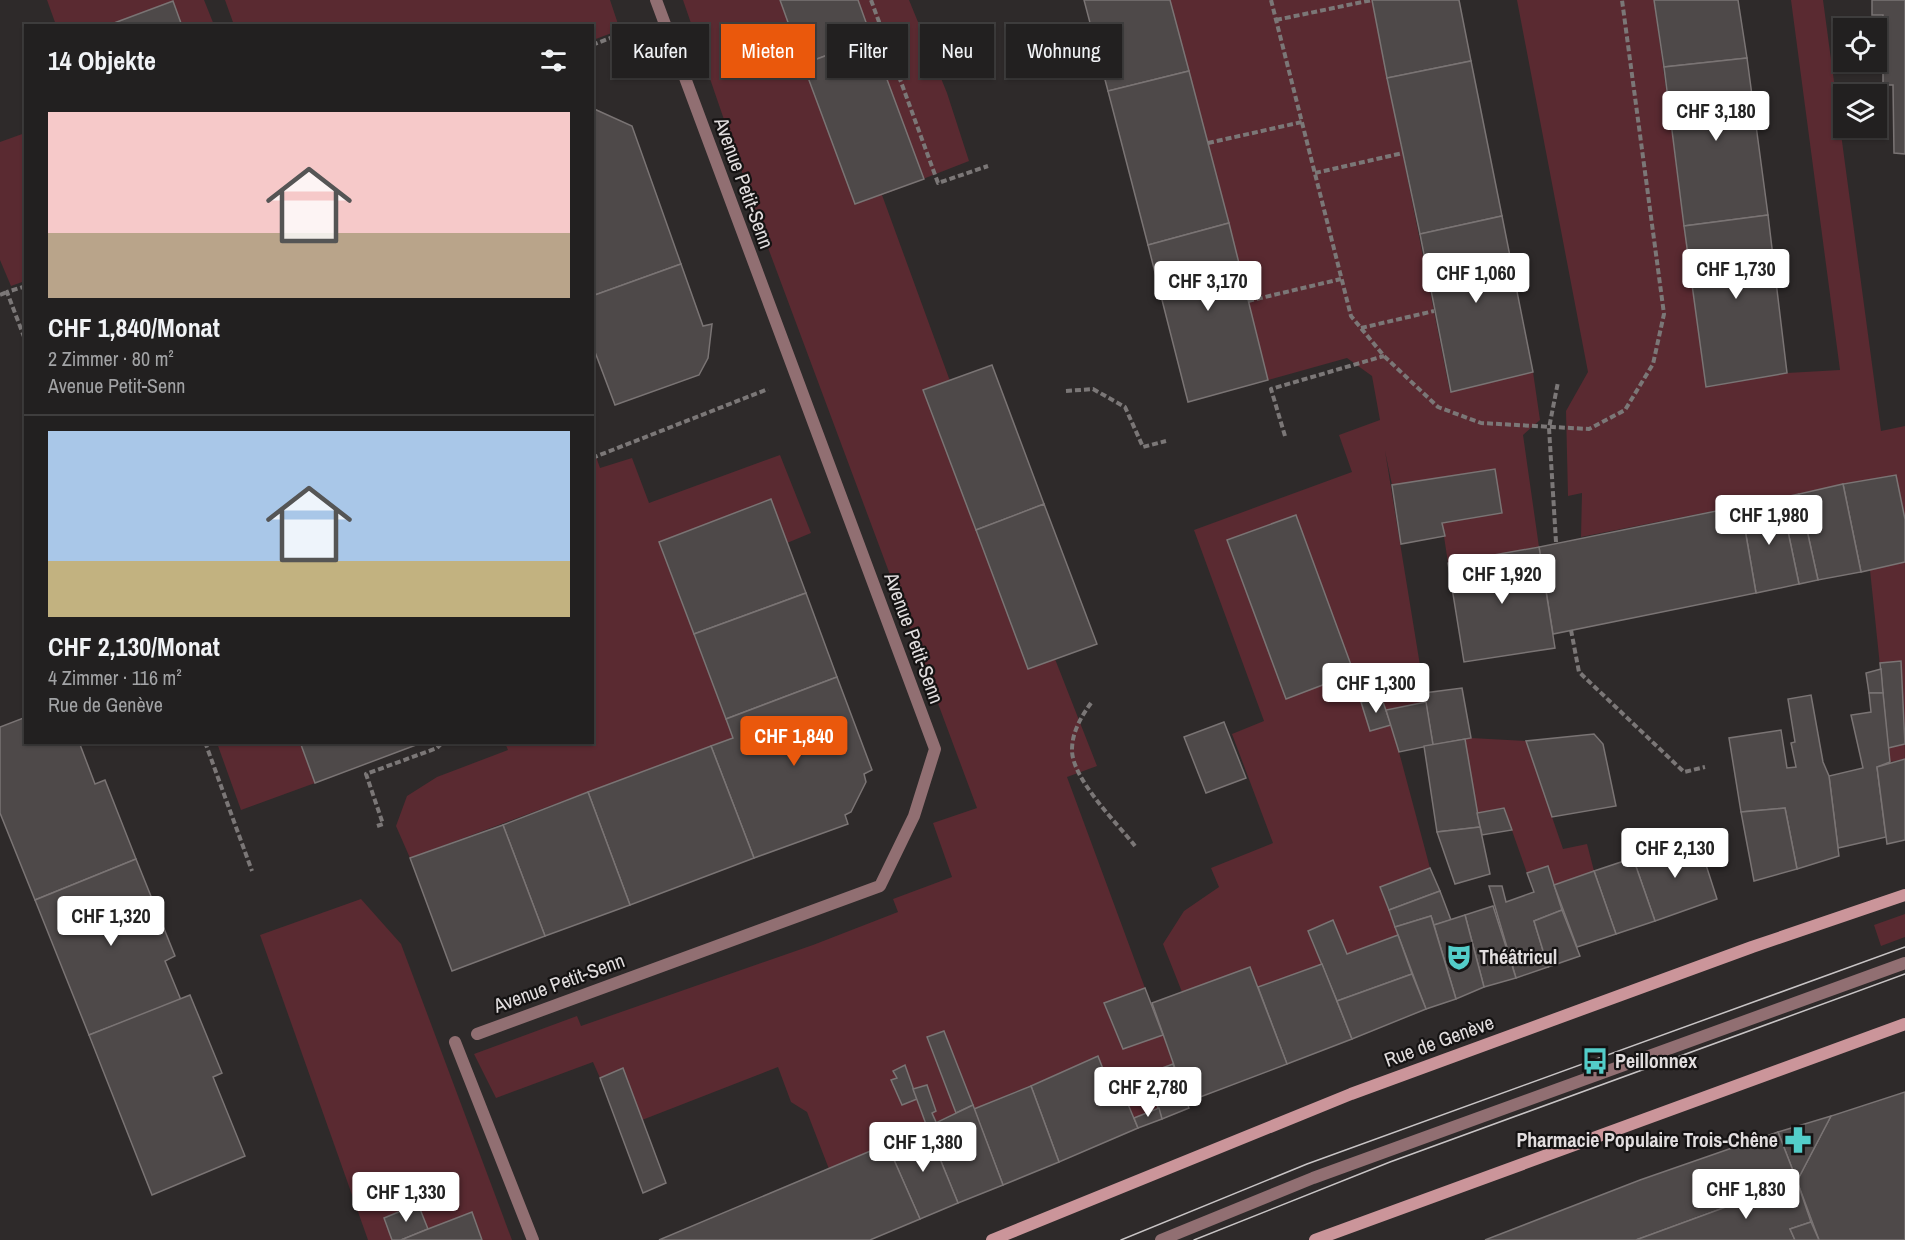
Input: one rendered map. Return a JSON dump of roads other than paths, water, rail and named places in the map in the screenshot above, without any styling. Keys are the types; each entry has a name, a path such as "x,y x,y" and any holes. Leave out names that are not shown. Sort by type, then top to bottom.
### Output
{"main road":[{"name":"Rue de Genève","path":"992,1240 1350,1094 1773,940 1905,895"},
{"path":"1315,1240 1905,1024"}],"street":[{"name":"Avenue Petit-Senn","path":"477,1034 880,886 914,816 935,749 656,0"},
{"path":"1161,1240 1313,1178 1905,963"},
{"path":"455,1042 533,1240"}],"tram line":[{"path":"1121,1240 1307,1164 1905,947"},
{"path":"1194,1240 1390,1162 1905,974"}],"place":[{"name":"Théâtricul","path":"1459,957"},
{"name":"Peillonnex","path":"1595,1061"},
{"name":"Pharmacie Populaire Trois-Chêne","path":"1798,1140"}]}
